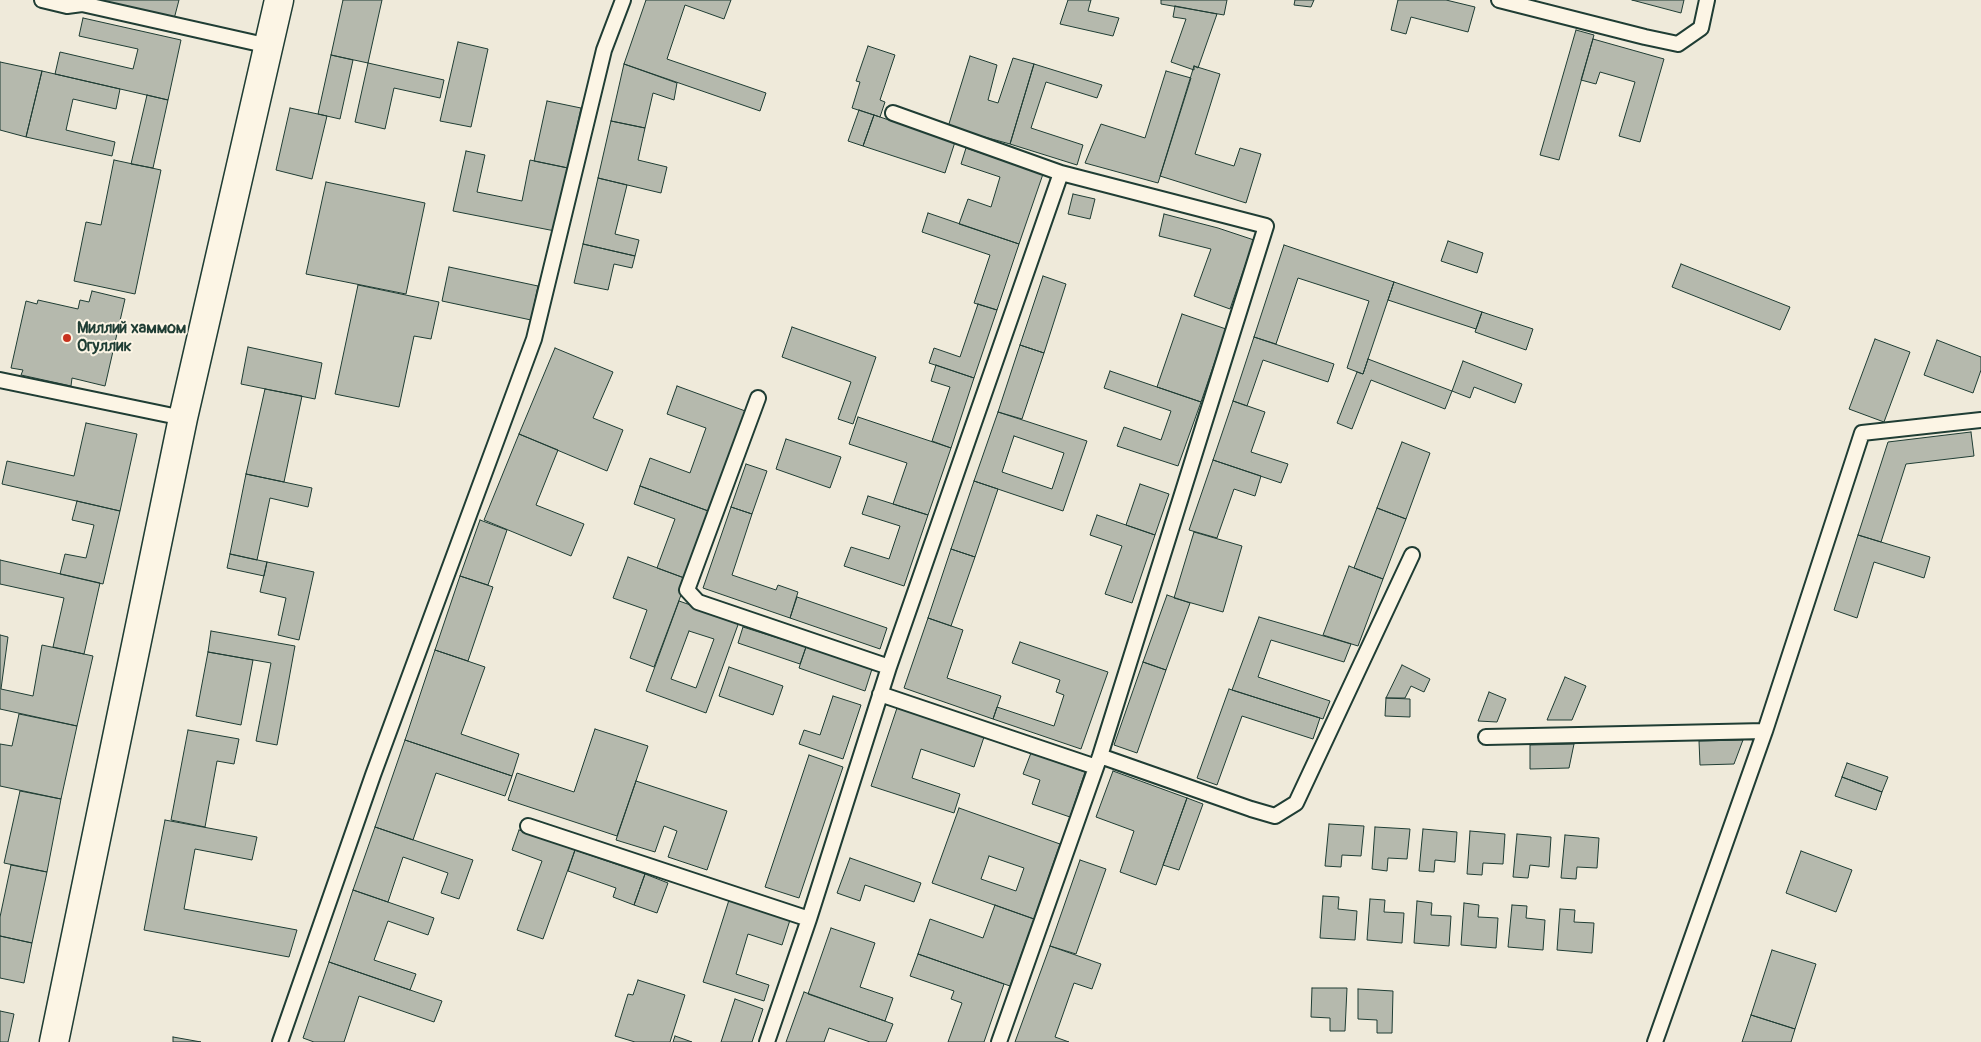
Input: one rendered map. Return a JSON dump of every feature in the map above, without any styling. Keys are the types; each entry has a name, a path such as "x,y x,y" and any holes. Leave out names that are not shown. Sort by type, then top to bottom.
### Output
{"main road":[{"path":"54,1042 183,418 279,0"}],"lane":[{"path":"42,0 67,6 82,4 269,46"},
{"path":"280,1042 377,765 534,339 604,50 623,0"},
{"path":"1499,0 1678,44 1701,28 1707,0"},
{"path":"893,113 1061,173 1266,226 1098,762 999,1042"},
{"path":"766,1042 810,919 889,667 1061,173"},
{"path":"0,380 183,418"},
{"path":"758,398 687,590 698,602 889,667"},
{"path":"1655,1042 1765,731 1862,433 1981,420"},
{"path":"880,694 1275,816 1296,803 1412,555"},
{"path":"1486,737 1765,731"},
{"path":"528,826 810,919"}],"building":[{"path":"86,0 179,0 174,19"},
{"path":"343,0 382,0 368,63 331,55"},
{"path":"646,0 731,0 724,19 685,5 667,59 766,93 760,111 624,64"},
{"path":"1068,0 1091,0 1088,11 1119,18 1113,36 1060,24"},
{"path":"1161,0 1227,0 1224,15 1161,4"},
{"path":"1295,0 1314,0 1311,7 1294,5"},
{"path":"1398,0 1446,0 1475,7 1468,32 1411,17 1406,34 1391,30"},
{"path":"1632,0 1684,0 1681,13"},
{"path":"1175,6 1217,14 1198,68 1194,66 1194,70 1171,62 1186,19 1173,17"},
{"path":"83,18 181,40 168,100 55,74 60,52 133,69 138,49 79,36"},
{"path":"1576,30 1594,35 1559,160 1540,155"},
{"path":"1593,39 1664,59 1640,142 1619,136 1635,82 1600,72 1596,84 1581,80"},
{"path":"458,42 488,49 471,127 440,121"},
{"path":"868,46 895,55 880,100 885,102 880,117 852,108 860,82 856,81"},
{"path":"331,55 353,60 340,119 318,114"},
{"path":"970,56 997,65 988,100 998,103 1013,58 1034,64 1010,144 948,127"},
{"path":"0,62 42,71 26,137 0,130"},
{"path":"368,63 444,80 440,98 394,88 385,129 355,122"},
{"path":"624,64 677,83 674,100 653,93 645,128 611,121"},
{"path":"1034,64 1102,85 1097,98 1046,82 1031,128 1083,145 1077,165 1010,144"},
{"path":"1194,66 1220,74 1195,154 1234,166 1240,148 1261,154 1246,203 1160,176"},
{"path":"42,71 120,89 116,109 73,99 66,130 115,142 112,156 26,137"},
{"path":"1166,71 1191,78 1158,183 1085,163 1101,124 1145,138"},
{"path":"147,95 168,100 153,168 131,164"},
{"path":"547,101 581,108 568,168 534,161"},
{"path":"290,108 327,116 312,179 276,170"},
{"path":"859,110 874,115 863,146 848,141"},
{"path":"874,115 955,142 945,173 863,146"},
{"path":"611,121 645,128 638,160 667,167 661,193 598,178"},
{"path":"966,148 1043,174 1019,244 959,224 968,199 991,207 1000,177 961,164"},
{"path":"466,151 485,155 477,192 522,201 530,160 568,168 555,231 453,211"},
{"path":"114,160 161,170 135,294 74,281 86,222 101,225"},
{"path":"598,178 627,185 615,234 639,240 635,256 583,244"},
{"path":"326,182 425,203 406,294 306,274"},
{"path":"1073,194 1095,199 1090,219 1068,214"},
{"path":"928,213 1019,244 997,310 974,303 990,255 922,232"},
{"path":"1164,214 1218,228 1254,240 1230,309 1194,296 1211,249 1159,236"},
{"path":"1448,241 1483,253 1477,273 1441,261"},
{"path":"583,244 635,256 632,268 614,264 608,290 574,283"},
{"path":"1284,245 1394,282 1363,374 1347,368 1369,301 1298,278 1276,344 1254,337"},
{"path":"1681,264 1790,307 1780,330 1672,287"},
{"path":"449,267 538,286 531,320 442,301"},
{"path":"1043,276 1066,284 1044,353 1020,345"},
{"path":"1394,282 1482,312 1476,329 1388,300"},
{"path":"358,285 439,302 431,339 414,336 399,407 335,394"},
{"name":"Миллий хаммом Огуллик","path":"92,291 125,299 105,386 72,378 71,386 21,375 23,370 11,368 26,301 37,304 38,300 78,309 80,300 89,302"},
{"path":"978,304 997,310 974,378 929,363 934,348 960,357"},
{"path":"1482,312 1533,329 1526,350 1475,332"},
{"path":"1182,314 1226,329 1201,402 1157,387"},
{"path":"792,327 876,357 853,424 838,419 851,382 782,357"},
{"path":"1254,337 1334,364 1328,382 1263,360 1247,406 1233,401"},
{"path":"1875,339 1910,352 1884,422 1849,409"},
{"path":"1937,340 1981,357 1981,370 1973,393 1924,375"},
{"path":"1020,345 1044,353 1022,419 998,412"},
{"path":"248,347 322,363 315,399 241,384"},
{"path":"555,348 613,372 593,418 623,430 607,471 519,434"},
{"path":"1368,359 1452,391 1445,409 1371,380 1352,429 1337,423 1357,372 1363,374"},
{"path":"1463,361 1522,384 1515,403 1474,387 1470,398 1452,391"},
{"path":"936,365 974,378 951,448 932,441 950,387 931,381"},
{"path":"1110,371 1201,402 1178,466 1117,446 1124,427 1161,440 1171,411 1104,388"},
{"path":"677,386 748,412 711,512 640,486 650,458 690,473 706,428 667,414"},
{"path":"265,389 302,396 284,482 246,474"},
{"path":"1233,401 1265,412 1251,452 1288,464 1281,483 1213,460"},
{"path":"998,412 1087,441 1063,511 974,481","holes":["1014,436 1064,453 1052,489 1002,472"]},
{"path":"858,417 951,448 928,515 893,504 907,463 849,444"},
{"path":"86,423 137,434 120,511 2,484 7,461 74,476"},
{"path":"1971,432 1974,456 1906,464 1881,542 1858,535 1888,442"},
{"path":"519,434 558,450 536,505 584,524 571,556 484,520"},
{"path":"786,439 841,457 830,488 776,469"},
{"path":"1402,442 1430,453 1406,519 1377,508"},
{"path":"1213,460 1261,476 1255,496 1234,489 1217,538 1189,530"},
{"path":"746,464 767,471 752,514 731,507"},
{"path":"246,474 312,488 308,507 270,498 257,560 230,554"},
{"path":"974,481 998,489 975,557 951,549"},
{"path":"1140,484 1169,494 1155,535 1126,525"},
{"path":"640,486 711,512 687,579 657,568 675,519 634,504"},
{"path":"868,496 928,515 904,586 844,566 851,547 889,559 900,526 862,514"},
{"path":"77,501 120,511 103,584 60,574 65,554 86,558 94,525 72,520"},
{"path":"731,507 752,514 732,575 776,590 778,585 798,592 790,618 703,588"},
{"path":"1377,508 1406,519 1383,579 1354,568"},
{"path":"1097,515 1155,535 1132,603 1105,594 1122,546 1090,535"},
{"path":"480,520 507,530 488,585 460,576"},
{"path":"1194,532 1242,546 1223,612 1174,598"},
{"path":"1858,535 1930,557 1924,578 1874,562 1857,618 1834,610"},
{"path":"951,549 975,557 951,626 928,618"},
{"path":"230,554 267,562 264,576 227,568"},
{"path":"628,557 687,579 654,667 630,658 647,610 613,598"},
{"path":"0,560 100,583 84,654 53,647 64,598 0,584"},
{"path":"267,562 314,572 299,640 278,635 286,598 260,592"},
{"path":"1349,566 1383,579 1358,646 1323,635"},
{"path":"460,576 493,587 468,661 435,650"},
{"path":"1167,595 1190,603 1166,670 1143,662"},
{"path":"797,597 887,628 880,649 790,618"},
{"path":"679,601 739,622 706,713 646,691","holes":["689,631 714,639 696,688 671,679"]},
{"path":"1259,617 1351,644 1344,662 1271,640 1258,677 1330,701 1323,719 1232,690"},
{"path":"928,618 963,630 947,678 1001,696 993,719 904,688"},
{"path":"743,627 806,647 800,664 738,643"},
{"path":"211,631 295,646 277,745 256,741 271,663 208,652"},
{"path":"0,635 8,637 1,689 33,696 42,645 93,656 77,726 0,709"},
{"path":"1020,642 1108,672 1081,749 993,719 997,707 1054,726 1064,695 1056,692 1060,680 1012,663"},
{"path":"806,647 872,669 865,691 799,668"},
{"path":"435,650 485,667 461,734 519,754 512,776 405,740"},
{"path":"208,652 253,660 241,725 196,716"},
{"path":"1143,662 1166,670 1137,753 1114,745"},
{"path":"1402,665 1430,679 1424,692 1411,686 1405,698 1386,698"},
{"path":"729,667 783,686 773,715 719,696"},
{"path":"1565,677 1586,686 1572,720 1547,720"},
{"path":"1229,689 1320,718 1313,739 1242,716 1217,785 1197,778"},
{"path":"1489,692 1506,699 1497,722 1478,721"},
{"path":"833,696 861,705 843,759 799,744 804,730 820,735"},
{"path":"1386,698 1410,699 1410,717 1385,716"},
{"path":"897,708 984,737 974,767 921,749 912,778 960,794 954,813 871,786"},
{"path":"19,714 77,726 61,799 0,786 0,744 12,746"},
{"path":"595,729 648,746 617,836 508,800 517,773 574,792"},
{"path":"188,730 239,739 234,764 217,761 205,827 171,820"},
{"path":"405,740 512,776 505,796 436,773 413,840 375,827"},
{"path":"1743,740 1734,764 1700,765 1699,741"},
{"path":"1574,744 1569,768 1530,769 1530,745"},
{"path":"1031,753 1085,772 1070,817 1032,804 1040,780 1023,774"},
{"path":"809,755 843,767 799,898 765,887"},
{"path":"1847,763 1888,777 1882,792 1842,777"},
{"path":"1113,771 1187,798 1156,885 1120,872 1134,831 1096,817"},
{"path":"1842,777 1882,792 1876,810 1835,796"},
{"path":"636,781 727,811 707,870 668,857 677,831 664,826 655,852 616,840"},
{"path":"20,791 61,799 47,872 4,863"},
{"path":"1187,798 1203,804 1179,870 1163,865"},
{"path":"959,808 1060,844 1034,919 932,883","holes":["989,856 1024,868 1016,891 981,879"]},
{"path":"165,820 257,837 252,860 195,849 184,909 297,930 289,957 144,930"},
{"path":"1329,824 1364,826 1361,856 1342,855 1341,867 1325,866"},
{"path":"375,827 473,860 459,899 441,893 448,873 403,857 388,902 353,890"},
{"path":"1375,827 1410,829 1407,859 1388,858 1387,871 1372,869"},
{"path":"1423,829 1457,832 1455,862 1435,860 1434,872 1419,871"},
{"path":"519,830 575,850 543,939 517,930 542,861 512,850"},
{"path":"1470,831 1505,834 1503,864 1483,863 1482,875 1467,874"},
{"path":"1517,834 1551,837 1549,867 1530,865 1528,878 1513,877"},
{"path":"1565,835 1599,838 1597,868 1577,867 1576,879 1561,878"},
{"path":"575,850 645,874 634,905 613,897 616,888 568,871"},
{"path":"1801,851 1852,870 1836,912 1786,893"},
{"path":"850,858 921,883 914,902 865,885 860,901 837,893"},
{"path":"1080,860 1106,869 1076,954 1050,946"},
{"path":"11,865 47,872 32,943 0,936 0,917"},
{"path":"645,874 668,883 657,913 634,905"},
{"path":"353,890 434,918 428,935 388,921 374,960 416,974 410,990 329,962"},
{"path":"1323,896 1339,897 1338,909 1357,911 1355,940 1320,938"},
{"path":"1370,899 1385,900 1384,912 1404,913 1402,943 1367,940"},
{"path":"729,900 790,920 782,945 748,934 736,974 769,985 764,1001 703,982"},
{"path":"1417,901 1432,903 1431,915 1451,916 1449,946 1414,943"},
{"path":"1464,903 1479,905 1478,917 1498,918 1496,948 1461,945"},
{"path":"995,905 1034,919 1010,986 918,954 930,919 983,938"},
{"path":"1512,905 1527,906 1526,918 1545,920 1543,950 1508,947"},
{"path":"1560,909 1575,910 1574,922 1594,923 1592,953 1557,950"},
{"path":"831,928 875,943 860,987 893,998 885,1021 808,994"},
{"path":"0,936 32,943 24,983 0,978"},
{"path":"1050,946 1101,964 1092,989 1074,983 1055,1037 1069,1042 1015,1042"},
{"path":"1772,950 1816,964 1795,1029 1751,1015"},
{"path":"918,954 1004,984 984,1042 948,1042 962,1003 951,999 954,991 910,976"},
{"path":"329,962 442,1001 434,1022 359,996 344,1042 314,1042 303,1038"},
{"path":"638,980 685,995 670,1042 635,1042 615,1036 628,994 633,995"},
{"path":"1312,988 1347,988 1345,1031 1330,1031 1330,1018 1311,1017"},
{"path":"1358,989 1393,991 1392,1033 1377,1033 1377,1020 1358,1019"},
{"path":"804,992 893,1024 886,1042 870,1042 829,1028 824,1042 786,1042"},
{"path":"735,999 763,1009 752,1042 721,1042"},
{"path":"0,1011 14,1014 8,1042 0,1042"},
{"path":"1751,1015 1795,1029 1791,1042 1742,1042"},
{"path":"675,1036 692,1042 673,1042"},
{"path":"173,1037 201,1042 173,1042"}],"place":[{"name":"Миллий хаммом Огуллик","path":"67,338"}]}
